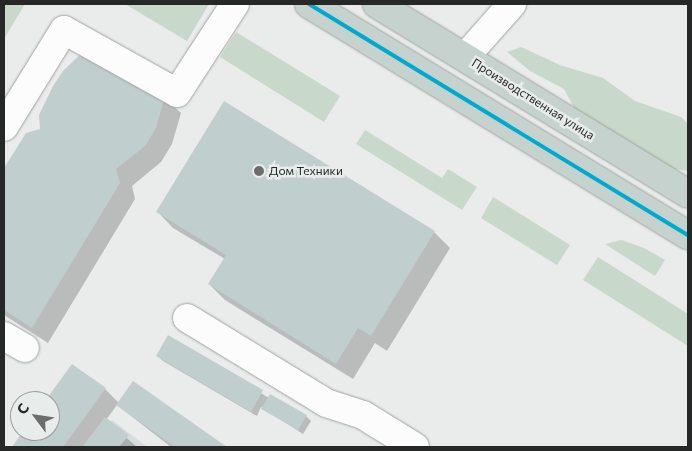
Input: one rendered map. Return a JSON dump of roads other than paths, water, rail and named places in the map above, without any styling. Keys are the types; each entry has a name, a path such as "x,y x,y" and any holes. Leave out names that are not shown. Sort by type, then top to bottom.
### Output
{"highway":[{"path":"309,4 688,235"},
{"name":"Производственная улица","path":"377,4 688,194"}],"street":[{"path":"4,126 64,30 177,93 235,4"},
{"path":"465,57 512,4"},
{"path":"187,318 326,402 363,415 415,447"}],"place":[{"name":"Дом Техники","path":"259,171"}]}
